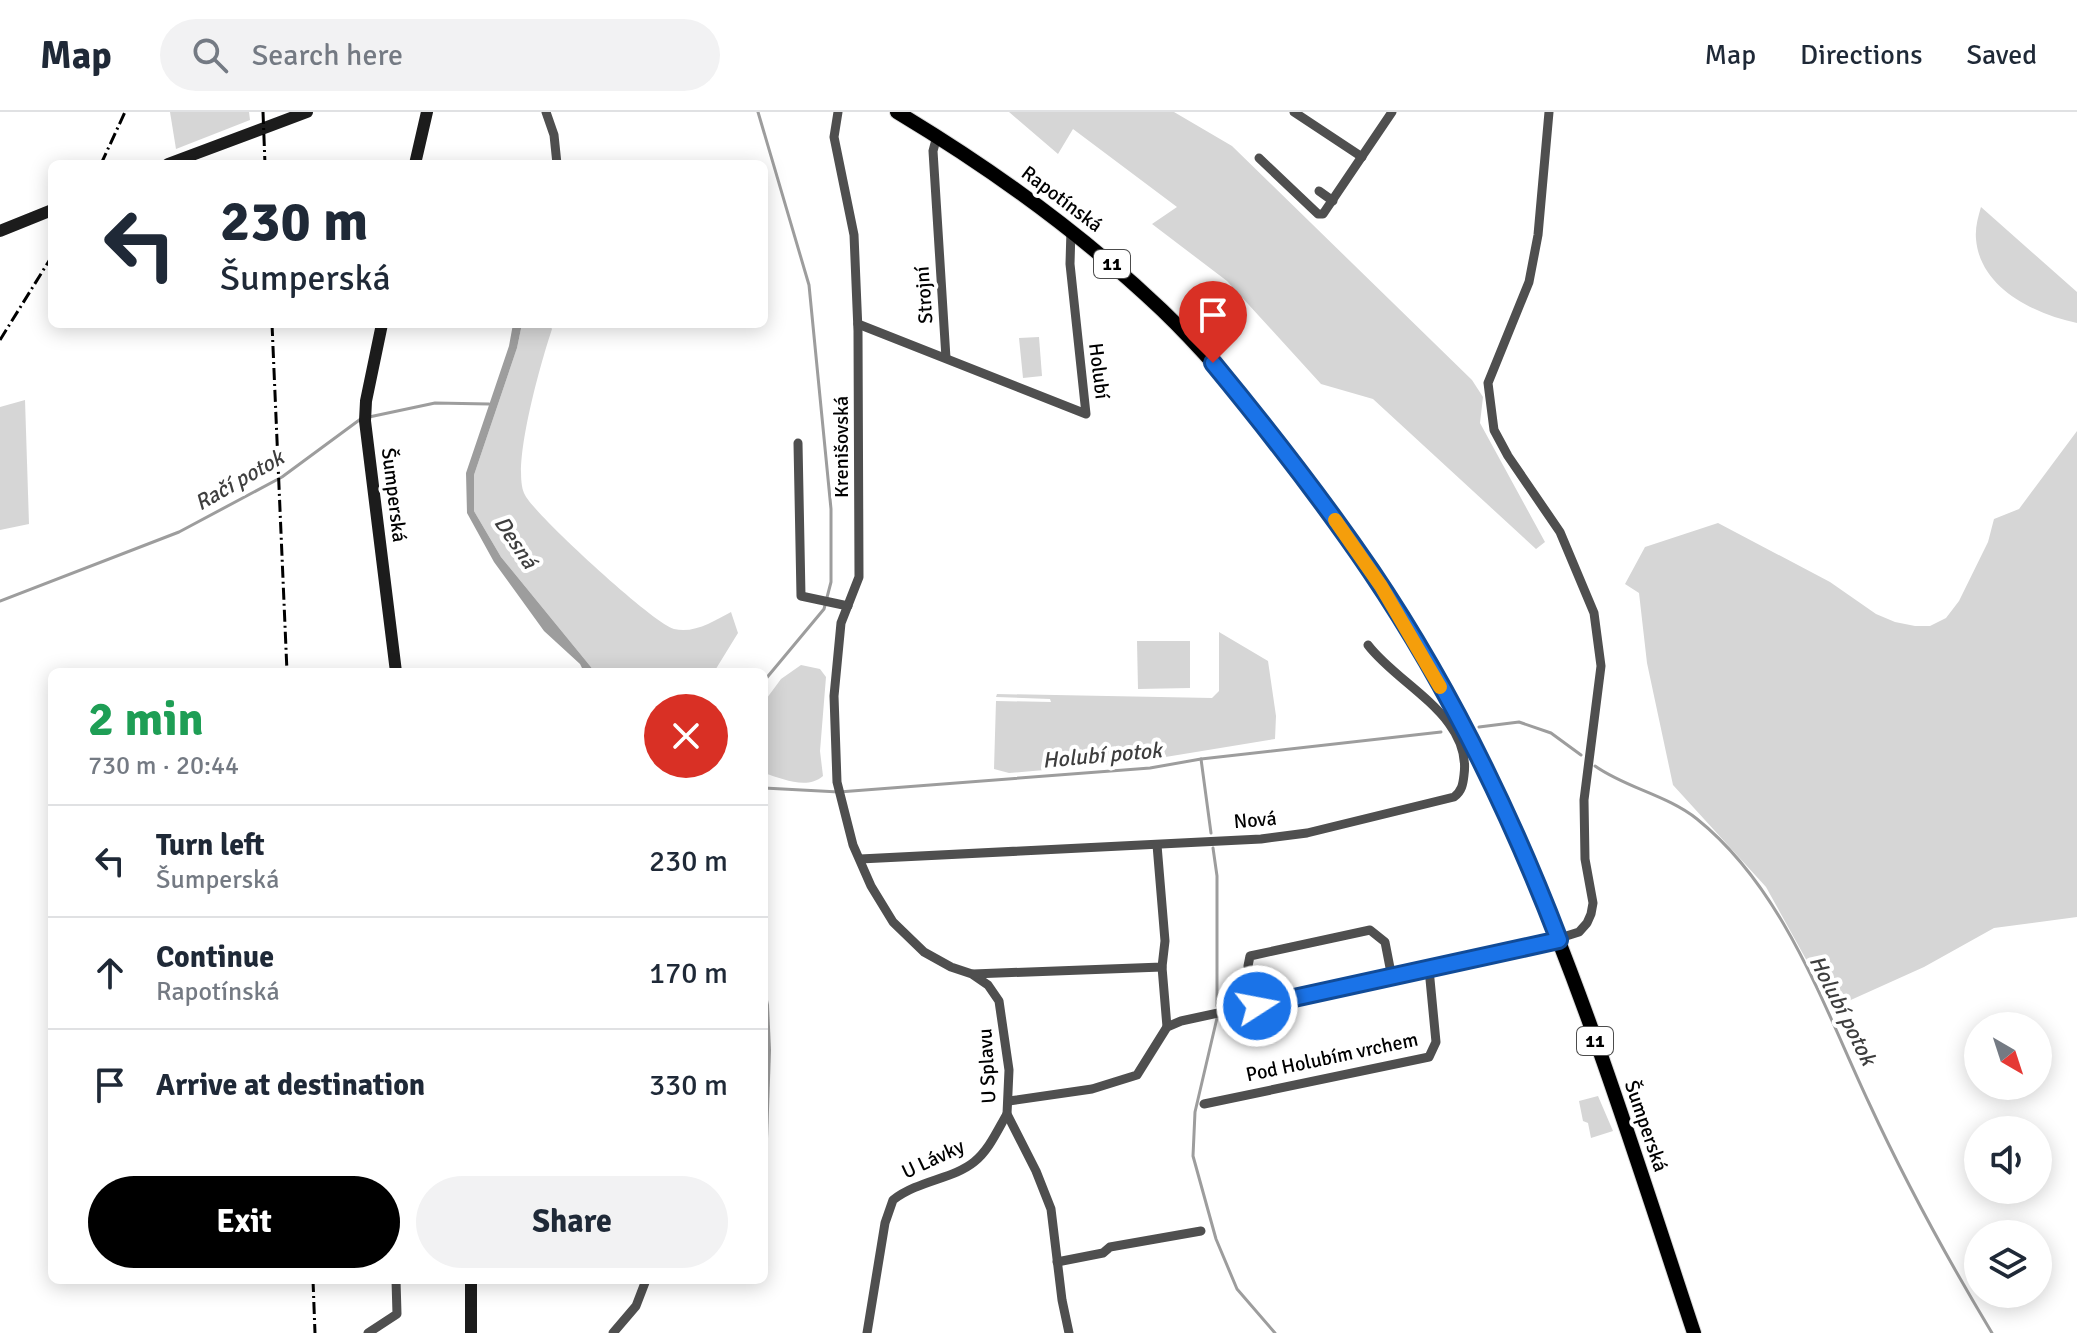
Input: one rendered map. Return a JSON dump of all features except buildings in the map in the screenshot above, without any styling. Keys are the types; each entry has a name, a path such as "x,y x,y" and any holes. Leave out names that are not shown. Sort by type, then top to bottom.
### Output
{"main road":[{"name":"Rapotínská","path":"897,112 1001,178 1071,230 1176,324 1261,421 1376,579 1464,729"},
{"name":"Šumperská","path":"1464,729 1512,827 1559,940 1694,1333"}],"street":[{"path":"179,160 307,112"},
{"path":"416,160 427,112"},
{"path":"546,112 554,135 557,160"},
{"name":"Krenišovská","path":"837,782 834,696 841,623 859,577 858,324 854,235 834,137 838,112"},
{"path":"1294,112 1362,157"},
{"path":"1259,158 1318,214 1326,212 1392,112"},
{"path":"1009,1101 1092,1089 1137,1075 1167,1027 1181,1021 1559,940 1583,928 1590,918 1593,907 1584,838 1584,800 1601,666 1594,613 1560,532 1494,430 1488,383 1529,282 1538,235 1549,112"},
{"name":"Strojní","path":"858,324 946,358 933,151 937,136"},
{"path":"1319,191 1333,201"},
{"path":"0,231 48,212"},
{"name":"Holubí","path":"946,358 1086,414 1070,264 1071,230"},
{"name":"Šumperská","path":"381,328 365,417 396,668"},
{"path":"798,443 801,596 848,606"},
{"name":"Nová","path":"860,859 1261,839 1307,833 1448,799 1460,792 1465,754 1443,714 1378,658 1368,645"},
{"name":"U Splavu","path":"837,782 853,845 871,886 893,922 924,952 972,974 988,985 999,1001 1009,1070 1007,1114 1051,1209 1069,1333"},
{"path":"1157,845 1165,941 1162,967 1167,1027"},
{"path":"1257,1006 1248,966 1250,956 1370,930 1385,942 1392,978"},
{"path":"972,974 1162,967"},
{"name":"Pod Holubím vrchem","path":"1204,1104 1429,1057 1436,1042 1429,969"},
{"name":"U Lávky","path":"867,1333 885,1223 893,1200 922,1182 970,1165 990,1143 1007,1114"},
{"path":"1057,1262 1103,1253 1110,1247 1201,1231"},
{"path":"368,1333 397,1314 396,1284"},
{"path":"471,1284 471,1333"},
{"path":"613,1333 636,1306 644,1284"}],"shaded area":[{"path":"170,112 249,112 250,120 176,149"},
{"path":"1009,112 1174,112 1232,146 1472,380 1483,397 1480,423 1545,542 1536,549 1373,399 1321,384 1227,281 1152,224 1177,207 1073,129 1058,154"},
{"path":"1981,207 2077,292 2077,323 2027,305 1998,285 1987,272 1976,239"},
{"path":"512,328 521,328 474,475 474,511 501,557 592,668 582,668 544,631 494,562 467,513 466,473"},
{"path":"521,328 552,329 524,439 521,482 525,495 571,545 662,623 674,629 689,630 731,612 738,633 716,668 592,668 501,557 474,511 474,475"},
{"path":"1039,337 1042,376 1023,378 1019,338"},
{"path":"25,400 29,524 0,530 0,407"},
{"path":"2077,431 2077,917 1994,928 1924,967 1833,1008 1766,887 1673,785 1647,663 1639,593 1625,584 1645,547 1718,523 1830,582 1876,614 1895,622 1930,626 1946,618 1959,601 1988,542 1994,519 2019,509"},
{"path":"1219,632 1268,661 1276,716 1275,739 1135,762 1009,773 994,769 996,701 1051,702 1050,699 996,697 997,694 1212,698 1219,691"},
{"path":"1137,641 1190,641 1190,688 1138,689"},
{"path":"801,665 820,669 826,677 820,751 823,776 817,780 802,783 768,774 768,697 781,679"},
{"path":"768,1000 771,1050 768,1139"},
{"path":"1598,1096 1613,1131 1591,1138 1579,1101"}],"waterway":[{"path":"758,112 809,285 831,509 831,582 824,609 768,676"},
{"name":"Račí potok","path":"369,417 435,403 489,404"},
{"name":"Račí potok","path":"0,601 179,532 282,477 362,418"},
{"name":"Holubí potok","path":"1479,727 1519,722 1551,733 1581,755"},
{"name":"Holubí potok","path":"768,788 839,792 1150,768 1201,759 1441,732"},
{"path":"1201,759 1211,833"},
{"name":"Holubí potok","path":"1595,766 1697,819 1727,847 1754,879 1798,950 1897,1161 1992,1333"},
{"path":"1213,848 1217,876 1217,1006"},
{"path":"1217,1018 1195,1112 1193,1156 1216,1239 1237,1289 1275,1333"}],"railway":[{"path":"103,160 125,112"},
{"path":"263,112 265,160"},
{"path":"0,340 48,262"},
{"path":"272,328 287,668"},
{"path":"313,1284 315,1333"}],"slow traffic":[{"path":"1335,520 1381,586 1440,687"}],"route":[{"path":"1213,363 1311,487 1372,572 1400,618 1464,729 1512,827 1559,940 1257,1006"}],"water label":[{"name":"Desná","path":"516,542"}]}
